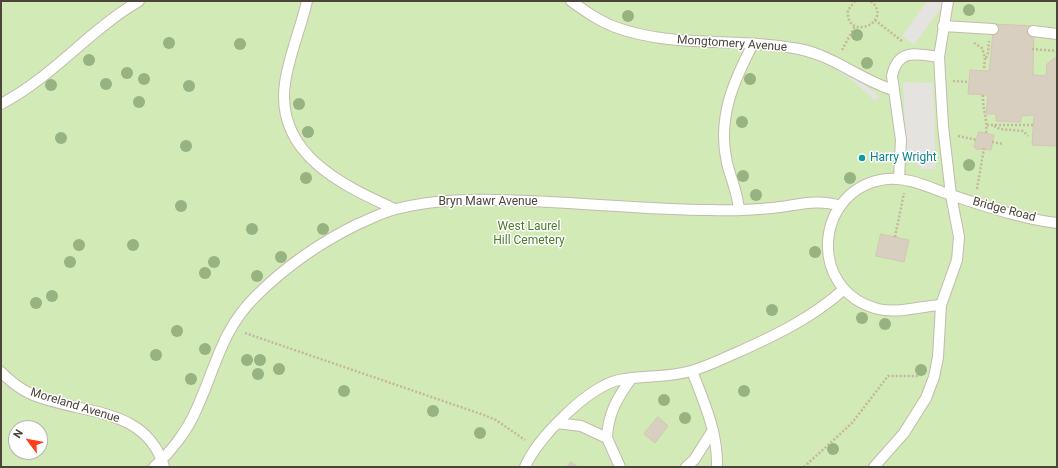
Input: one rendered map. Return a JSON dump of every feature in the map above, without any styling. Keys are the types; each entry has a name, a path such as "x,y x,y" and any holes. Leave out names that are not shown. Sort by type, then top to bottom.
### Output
{"lane":[{"path":"1,104 49,73 102,27 139,1"},
{"path":"308,1 285,82 284,112 288,125 294,138 314,162 362,194 394,209"},
{"name":"Mongtomery Avenue","path":"571,1 601,21 615,27 650,37 684,41 753,44 799,50 836,61 869,80 893,90"},
{"path":"874,467 904,433 926,398 934,377 938,357 941,305 957,260 959,247 944,134 939,57 948,1"},
{"path":"943,26 993,29"},
{"path":"1033,32 1057,34"},
{"path":"739,210 727,162 723,125 732,88 753,44"},
{"path":"903,179 892,76 898,60 903,56 912,54 939,57"},
{"path":"941,305 903,310 879,309 856,299 843,290 832,271 828,259 827,245 831,226 840,206 848,197 866,185 877,181 903,179 952,195"},
{"name":"Bridge Road","path":"952,195 1026,216 1057,222"},
{"name":"Bryn Mawr Avenue","path":"154,467 163,463 196,411 218,352 232,327 253,299 276,276 299,258 341,233 394,209 438,202 498,200 652,209 739,210 824,201 840,206"},
{"path":"525,467 536,447 558,423 600,388 618,380 659,377 692,371 788,328 815,312 843,290"},
{"path":"692,371 713,430 717,449 717,467"},
{"name":"Moreland Avenue","path":"1,372 20,388 32,394 97,411 128,423 151,440 163,463"},
{"path":"620,467 607,438 608,424 612,410 631,379"},
{"path":"558,423 581,426 607,438"},
{"path":"686,467 694,460 713,430"}],"path":[{"path":"854,1 850,5 848,14 849,19 855,26 864,28 872,24 875,20 877,12 875,2 871,1"},
{"path":"875,20 900,39 912,54"},
{"path":"836,61 855,26"},
{"path":"968,43 980,46 985,58"},
{"path":"1032,49 1057,50"},
{"path":"984,70 985,58 989,50"},
{"path":"983,95 987,125 986,133"},
{"path":"994,126 1000,124 1033,125"},
{"path":"987,125 1000,129 1023,131 1028,136"},
{"path":"944,134 977,140"},
{"path":"992,142 1004,144"},
{"path":"975,202 984,148"},
{"path":"895,237 903,179"},
{"path":"232,327 253,336 481,414 496,420 536,447"},
{"path":"804,467 852,423 888,376 934,377"}],"green space":[{"name":"West Laurel Hill Cemetery","path":"1,1 1057,1 1057,467 1,467"}],"shaded area":[{"path":"927,1 946,1 914,45 902,36"},
{"path":"840,67 880,97 875,101 852,80 838,71"},
{"path":"903,82 933,83 936,169 922,169 906,153"}],"building":[{"path":"994,24 1034,26 1033,75 1046,76 1047,64 1057,56 1057,146 1032,145 1034,115 1021,116 1021,122 996,121 996,114 986,114 988,95 968,94 970,70 989,71"},
{"path":"979,132 994,135 991,150 976,149 974,147"},
{"path":"881,234 909,240 904,262 876,256"},
{"path":"658,417 668,426 655,443 644,434"},
{"path":"571,462 578,467 567,467"}],"place":[{"name":"Harry Wright","path":"862,158"}]}
